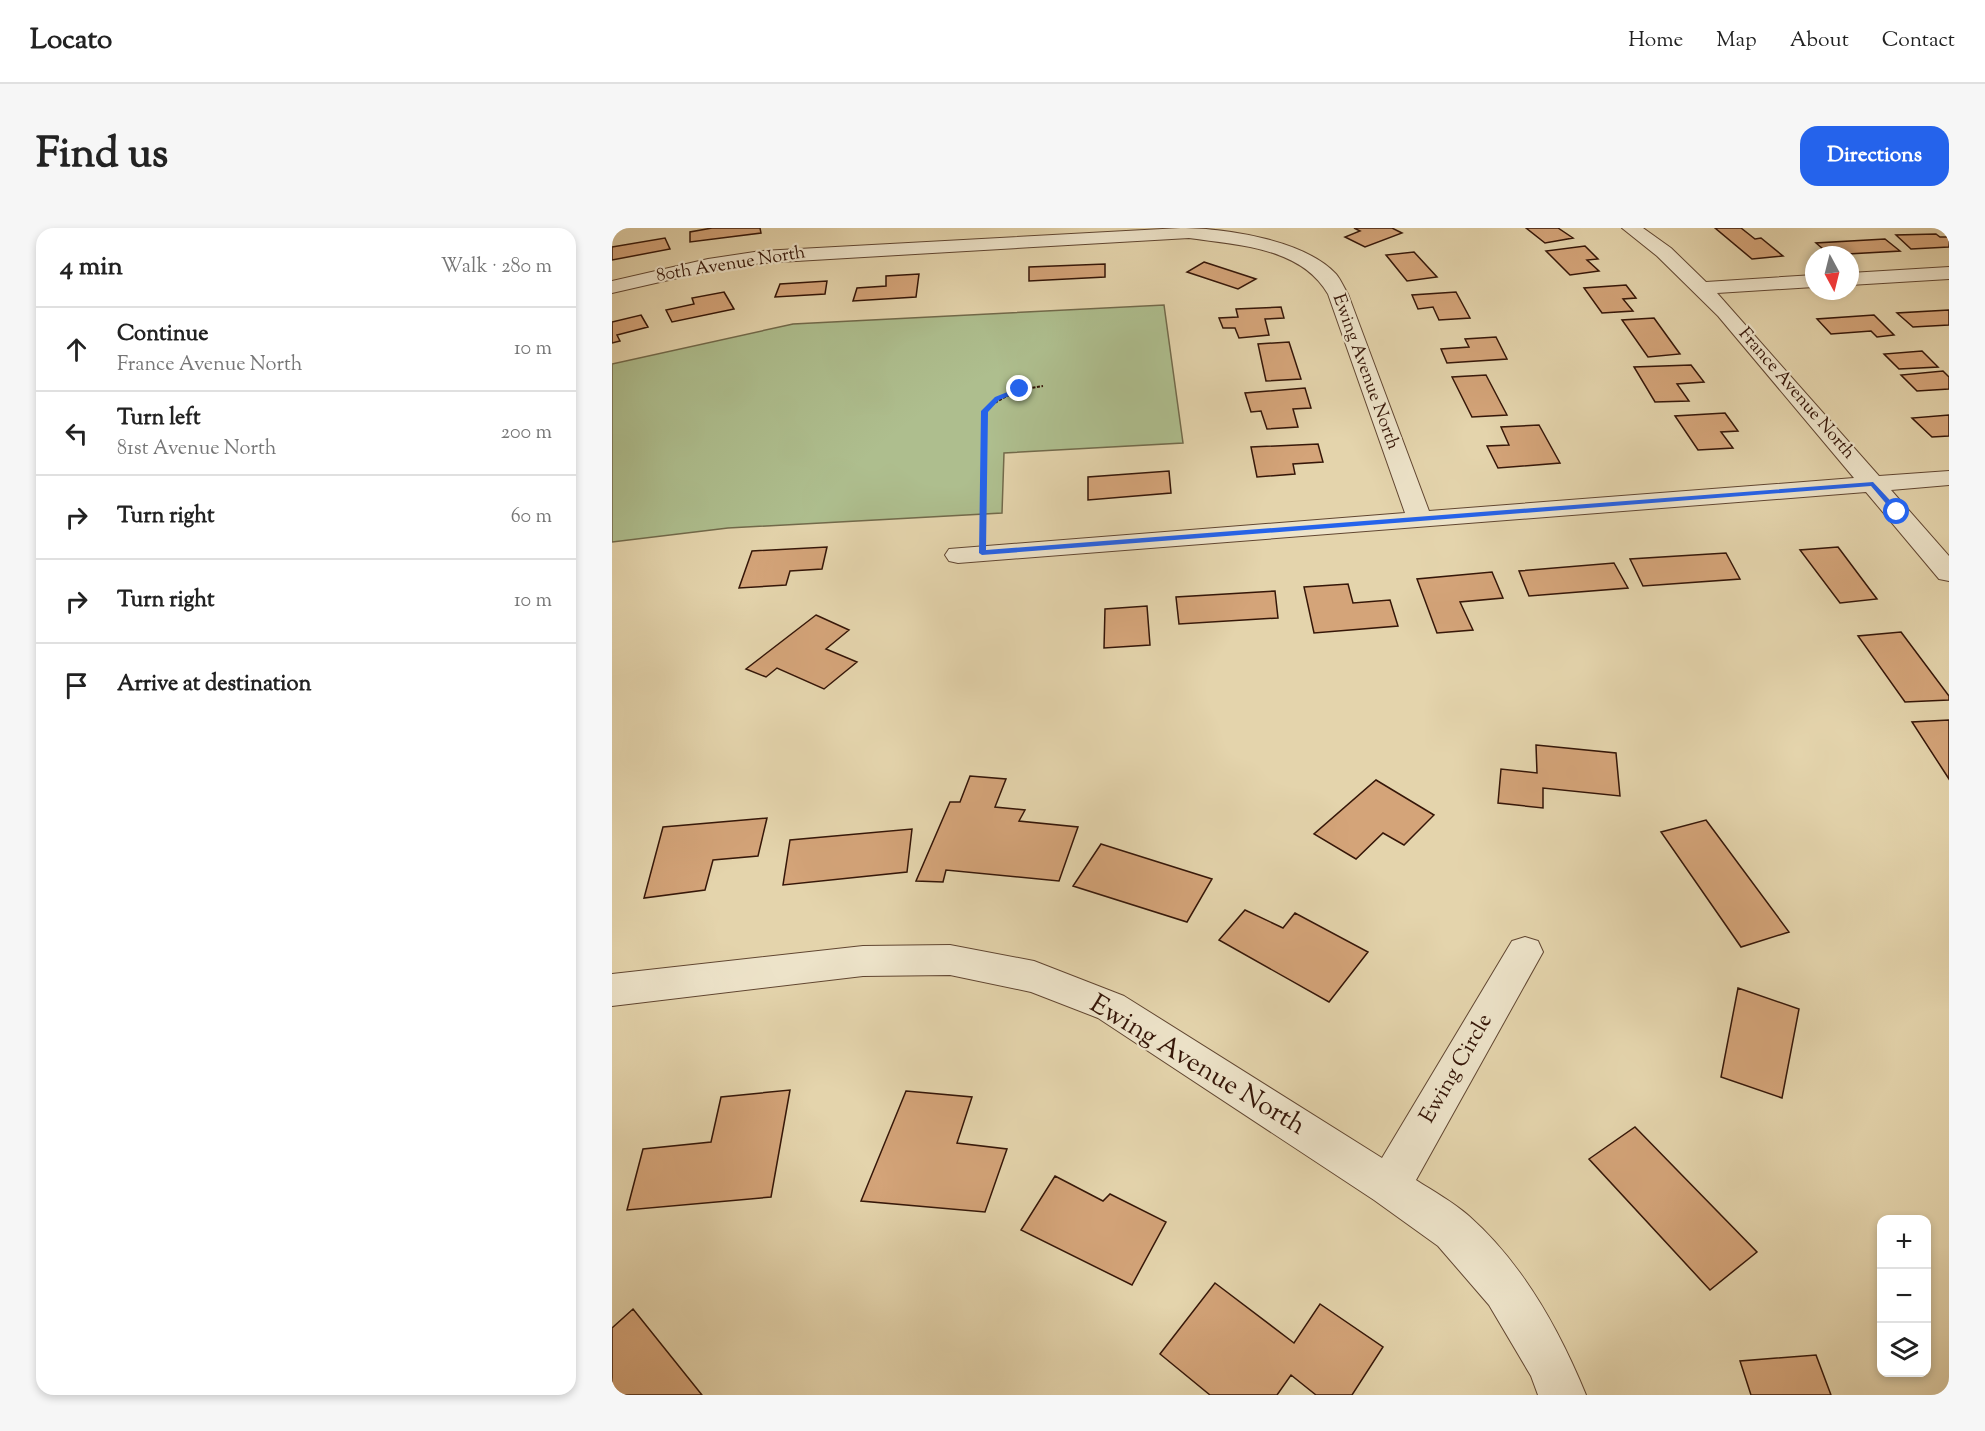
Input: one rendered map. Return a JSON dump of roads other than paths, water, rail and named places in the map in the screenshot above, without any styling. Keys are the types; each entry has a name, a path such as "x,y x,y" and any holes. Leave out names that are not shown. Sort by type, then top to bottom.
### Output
{"street":[{"name":"France Avenue North","path":"1631,228 1664,252 1702,288 1949,573"},
{"name":"80th Avenue North","path":"612,287 708,265 811,252 1189,233 1252,241 1280,249"},
{"name":"Ewing Avenue North","path":"1280,249 1328,276 1338,294 1420,520"},
{"path":"1859,278 1949,273"},
{"path":"1702,288 1805,282"},
{"path":"970,554 1949,478"},
{"name":"Ewing Circle","path":"1389,1186 1525,952"},
{"name":"Ewing Avenue North","path":"612,990 863,961 950,960 1034,976 1111,1007 1389,1186 1453,1231 1505,1289 1549,1362 1562,1395"}]}
